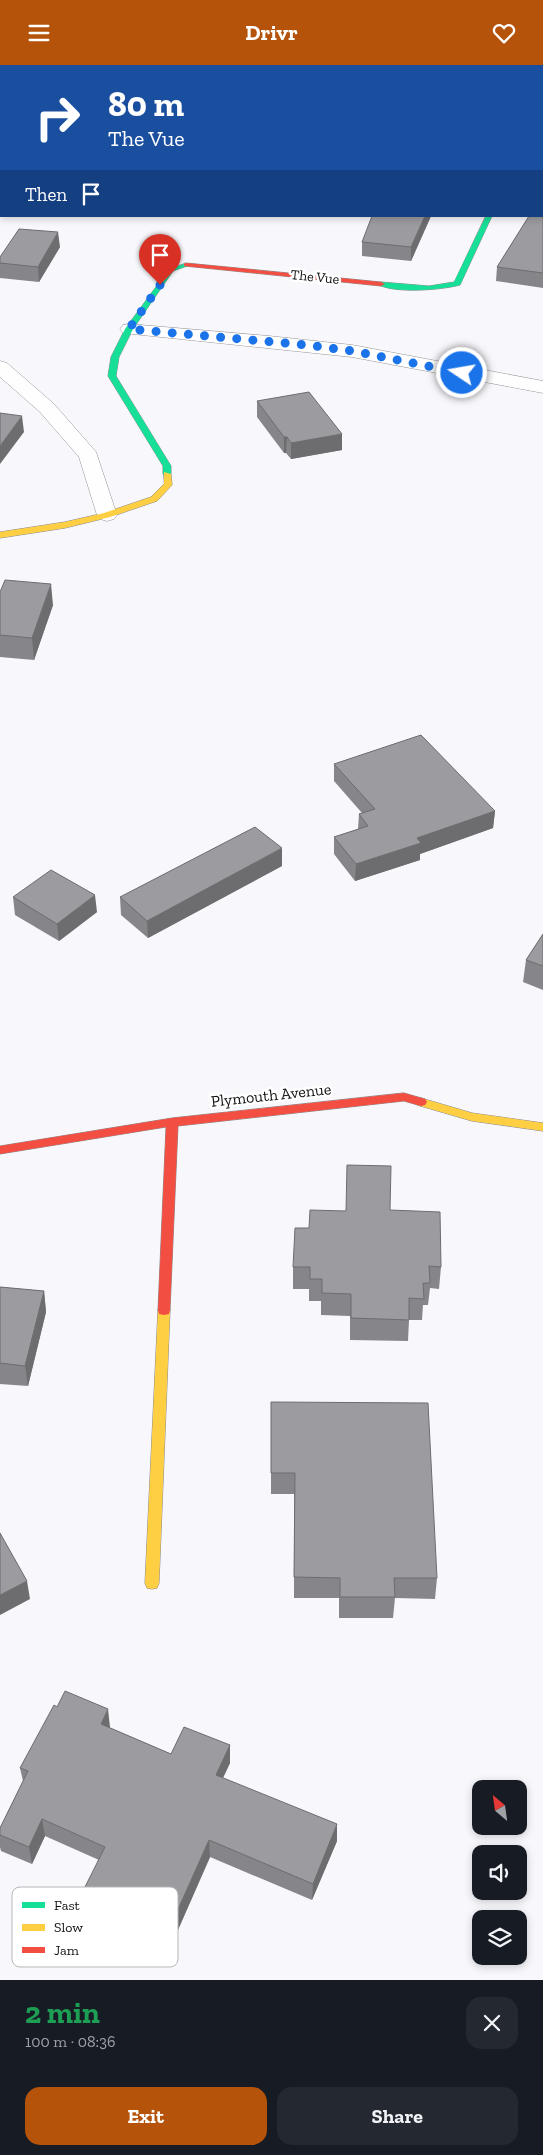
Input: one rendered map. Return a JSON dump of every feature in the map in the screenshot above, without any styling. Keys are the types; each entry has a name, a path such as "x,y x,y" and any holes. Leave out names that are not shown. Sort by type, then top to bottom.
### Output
{"street":[{"name":"The Vue","path":"107,515 154,499 168,485 167,466 112,376 115,357 129,329 171,270 188,264 427,289 443,288 458,283 489,217"},
{"path":"129,329 353,351 489,379 543,387"},
{"path":"0,535 65,525 107,515 89,456 47,408 3,373"},
{"name":"Plymouth Avenue","path":"0,1150 172,1123 404,1097 472,1117 543,1127"},
{"path":"152,1583 172,1123"}],"building":[{"path":"372,217 425,217 411,247 362,242"},
{"path":"528,217 543,217 543,273 497,267"},
{"path":"19,229 58,232 38,267 0,263 0,257"},
{"path":"309,392 342,434 291,443 287,437 284,437 257,401"},
{"path":"0,413 22,416 0,446"},
{"path":"5,580 51,584 32,638 0,635 0,592"},
{"path":"421,735 495,811 417,838 421,843 356,864 334,837 368,826 359,814 375,809 334,764"},
{"path":"255,827 282,848 147,921 120,897"},
{"path":"51,870 95,895 57,924 13,897"},
{"path":"543,934 543,966 526,960"},
{"path":"347,1165 391,1166 390,1210 440,1212 441,1267 429,1266 430,1283 423,1283 424,1299 409,1298 409,1320 351,1318 351,1294 322,1293 322,1279 310,1279 310,1267 293,1267 295,1228 309,1228 310,1210 346,1211"},
{"path":"0,1287 44,1291 25,1366 0,1363"},
{"path":"271,1402 428,1403 437,1578 394,1578 395,1597 340,1597 340,1578 294,1577 295,1473 271,1473"},
{"path":"0,1533 27,1581 0,1595"},
{"path":"65,1691 108,1709 101,1724 171,1754 184,1727 230,1745 216,1775 337,1824 313,1884 209,1840 178,1910 178,1887 85,1887 105,1847 42,1819 29,1847 0,1835 0,1828 28,1771 20,1768 54,1705 57,1707"}],"traffic: fast":[{"path":"381,284 429,288 457,283 489,217"},
{"path":"167,474 167,466 112,376 115,357 129,329 171,270 186,265"}],"traffic: slow":[{"path":"0,535 65,525 107,515 154,499 168,485 167,474"},
{"path":"421,1102 472,1117 543,1127"},
{"path":"152,1583 164,1310"}],"traffic: jam":[{"path":"186,265 381,284"},
{"path":"0,1150 172,1122 404,1097 421,1102"},
{"path":"164,1310 172,1122"}],"route":[{"path":"160,285 129,329 353,351 462,373"}]}
